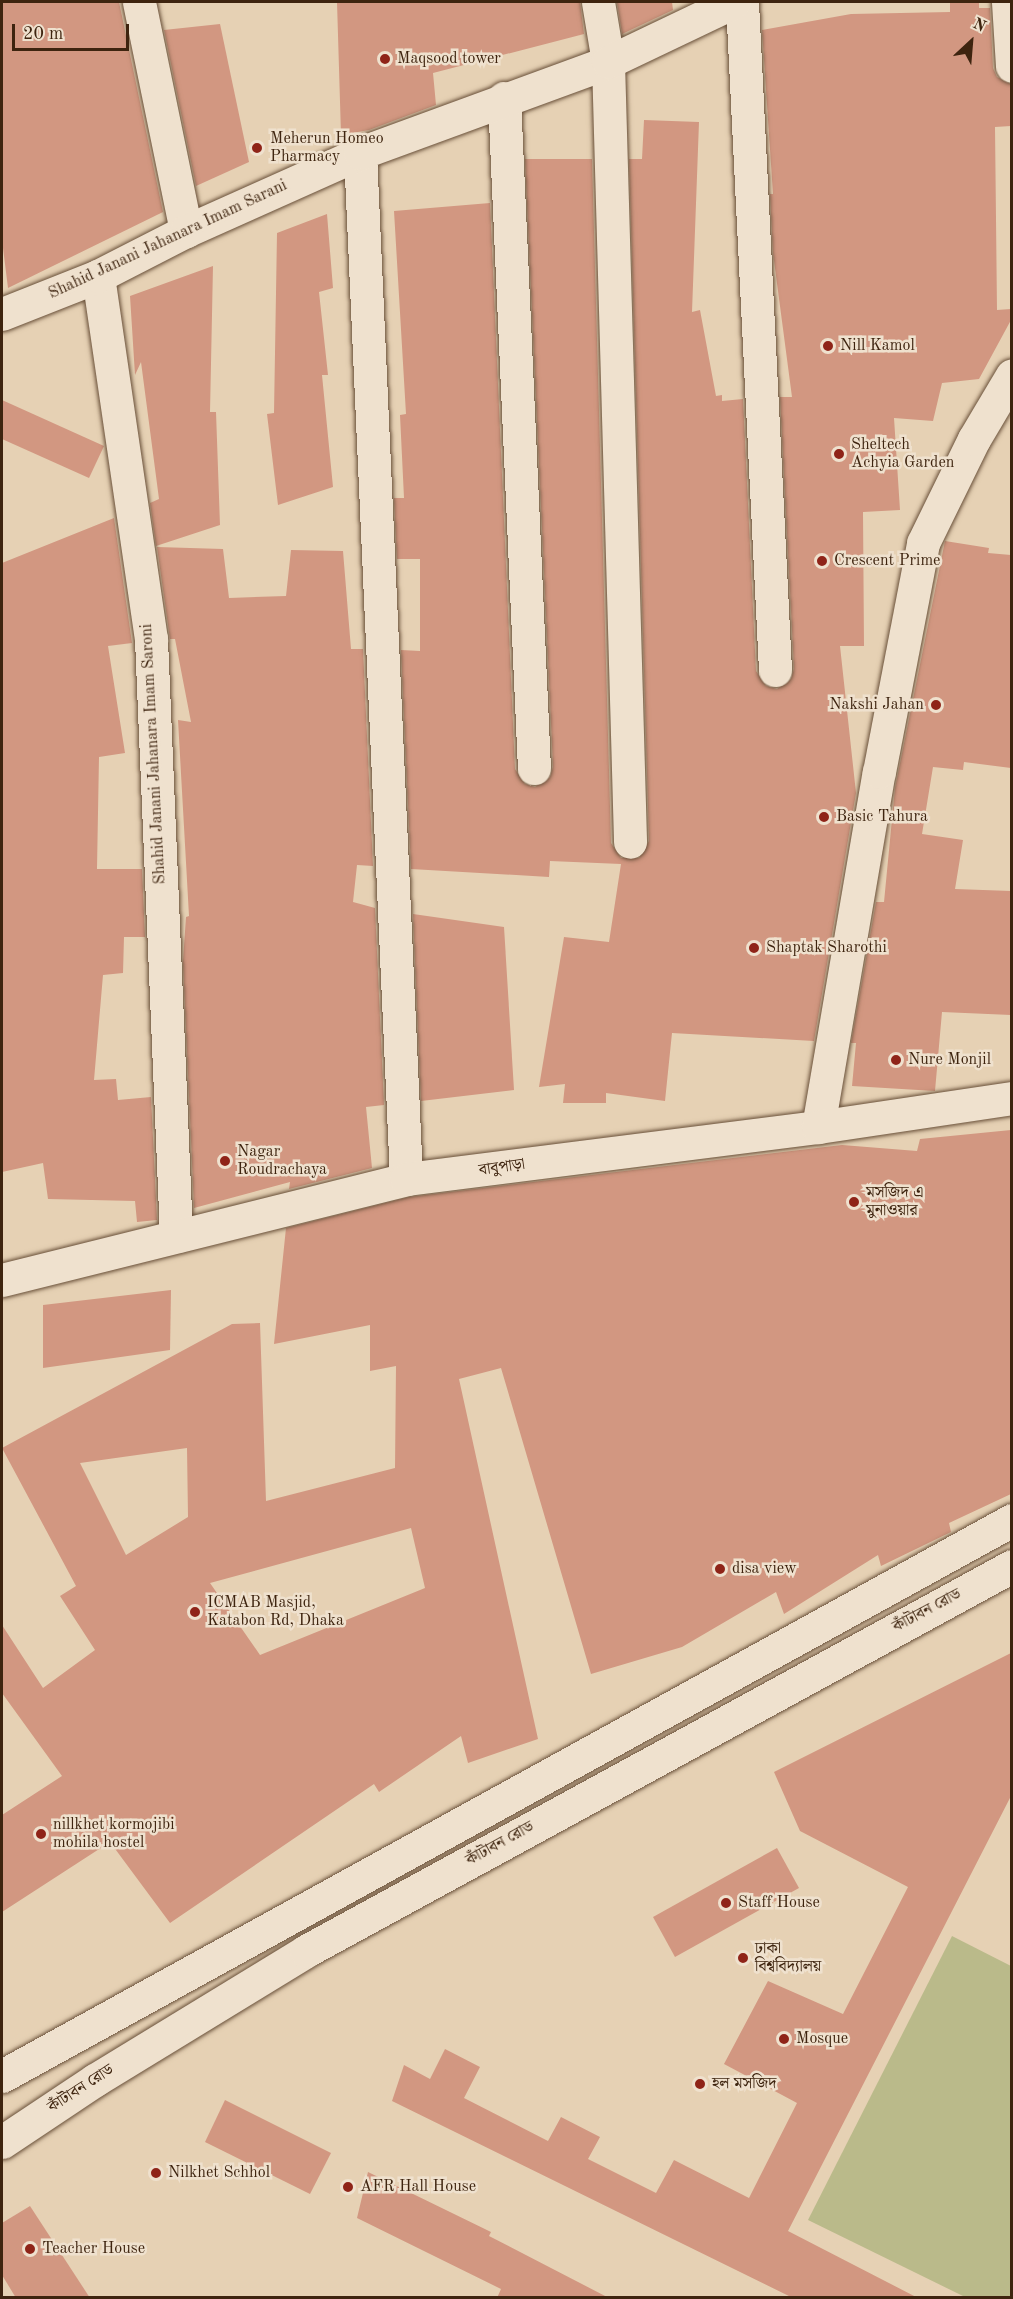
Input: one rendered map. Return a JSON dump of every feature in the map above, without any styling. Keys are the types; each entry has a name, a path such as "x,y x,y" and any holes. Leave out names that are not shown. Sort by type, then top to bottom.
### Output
{"street":[{"path":"139,2 186,231"},
{"path":"598,2 608,62 630,842"},
{"name":"Shahid Janani Jahanara Imam Sarani","path":"2,314 98,276 186,231 360,153 504,98 608,62 734,2"},
{"path":"742,2 775,670"},
{"path":"1008,2 1011,66"},
{"path":"504,98 534,768"},
{"path":"360,153 406,1179"},
{"name":"Shahid Janani Jahanara Imam Saroni","path":"98,276 151,639 176,1236"},
{"path":"819,1127 879,772 923,543 974,439 1011,375"},
{"name":"বাবুপাড়া","path":"2,1280 406,1179 819,1127 1011,1098"},
{"path":"2,2076 284,1918 1011,1520"},
{"name":"কাঁটাবন রোড","path":"2,2142 95,2080 306,1951 1011,1566"},
{"path":"284,1918 306,1951"}],"green space":[{"path":"952,1936 1011,1966 1011,2297 965,2297 808,2220"}],"building":[{"path":"2,2 119,2 163,212 8,288 2,240"},
{"path":"337,2 580,2 584,34 433,73 436,105 369,130 341,135"},
{"path":"617,2 672,2 673,10 622,34"},
{"path":"950,2 979,2 979,8 990,8 993,68 997,77 1011,84 1011,126 995,127 997,310 1011,309 1011,320 979,379 942,383 933,421 894,418 900,510 863,512 864,646 840,646 856,793 814,1041 672,1033 665,1101 606,1093 606,1103 563,1103 565,1084 539,1087 564,937 609,942 621,864 550,861 549,877 411,869 401,650 420,651 420,559 397,559 394,498 404,498 400,415 406,414 394,211 490,203 515,769 525,784 535,787 550,777 553,767 525,159 592,159 611,843 621,858 639,858 649,841 629,159 642,159 644,120 699,122 692,312 700,310 716,396 722,395 722,401 743,399 756,671 766,686 777,689 791,679 794,669 780,397 792,397 773,253 770,194 773,194 762,30 851,14 950,12"},
{"path":"220,24 249,162 196,186 164,30"},
{"path":"327,214 333,288 319,292 328,375 322,375 333,487 278,505 267,414 274,413 277,233"},
{"path":"213,266 210,412 216,412 220,525 156,546 150,503 159,499 141,362 135,375 130,296"},
{"path":"2,400 104,446 89,478 2,439"},
{"path":"114,518 132,643 108,646 125,753 99,757 97,869 142,869 145,937 124,937 123,973 103,975 94,1080 116,1079 118,1100 151,1097 157,1220 137,1222 135,1201 48,1199 43,1163 2,1172 2,563"},
{"path":"945,541 989,548 988,553 1011,555 1011,768 964,762 963,770 933,767 922,834 963,840 955,889 1011,891 1011,1015 942,1012 935,1091 852,1086 856,1043 851,1043 876,902 884,902 895,788"},
{"path":"157,547 223,549 229,598 286,596 291,550 343,551 351,649 363,649 373,866 357,865 353,902 375,908 384,1105 366,1107 372,1168 289,1189 290,1182 194,1208 183,961 186,917 189,916 178,720 191,722 175,639 170,639"},
{"path":"413,914 504,927 514,1090 421,1101"},
{"path":"1011,1130 1011,1494 949,1523 951,1532 881,1566 878,1555 784,1614 776,1592 682,1647 591,1674 501,1368 459,1379 538,1739 468,1763 461,1736 379,1792 374,1784 170,1923 110,1842 2,1912 2,1815 62,1776 2,1693 2,1625 43,1688 95,1650 60,1596 76,1586 2,1448 232,1324 260,1323 266,1501 395,1468 396,1366 370,1371 370,1325 274,1344 286,1228 409,1197 842,1145 917,1151 920,1139","holes":["187,1448 188,1517 126,1555 80,1463","411,1528 425,1588 260,1655 210,1583"]},
{"path":"171,1290 170,1350 43,1368 43,1305"},
{"path":"1011,1653 1011,1796 788,2231 918,2298 793,2298 392,2101 404,2065 430,2079 445,2049 480,2067 464,2098 548,2141 561,2117 600,2137 588,2159 656,2193 674,2160 749,2198 797,2103 724,2064 768,1981 843,2014 908,1887 800,1831 774,1772"},
{"name":"Staff House","path":"777,1848 799,1888 675,1957 653,1917"},
{"path":"225,2100 331,2153 310,2194 205,2142"},
{"path":"368,2172 491,2232 489,2236 609,2298 497,2298 501,2289 357,2218"},
{"name":"Teacher House","path":"30,2206 90,2298 16,2298 2,2275 2,2223"}],"place":[{"name":"Maqsood tower","path":"385,59"},
{"name":"Meherun Homeo Pharmacy","path":"257,148"},
{"name":"Nill Kamol","path":"828,346"},
{"name":"Sheltech Achyia Garden","path":"839,454"},
{"name":"Crescent Prime","path":"822,561"},
{"name":"Nakshi Jahan","path":"936,705"},
{"name":"Basic Tahura","path":"824,817"},
{"name":"Shaptak Sharothi","path":"754,948"},
{"name":"Nure Monjil","path":"896,1060"},
{"name":"Nagar Roudrachaya","path":"225,1161"},
{"name":"মসজিদ এ মুনাওয়ার","path":"854,1202"},
{"name":"disa view","path":"720,1569"},
{"name":"ICMAB Masjid, Katabon Rd, Dhaka","path":"195,1612"},
{"name":"nillkhet kormojibi mohila hostel","path":"41,1834"},
{"name":"Staff House","path":"726,1903"},
{"name":"ঢাকা বিশ্ববিদ্যালয়","path":"743,1958"},
{"name":"Mosque","path":"784,2039"},
{"name":"হল মসজিদ","path":"700,2084"},
{"name":"Nilkhet Schhol","path":"156,2173"},
{"name":"AFR Hall House","path":"348,2187"},
{"name":"Teacher House","path":"30,2249"}]}
